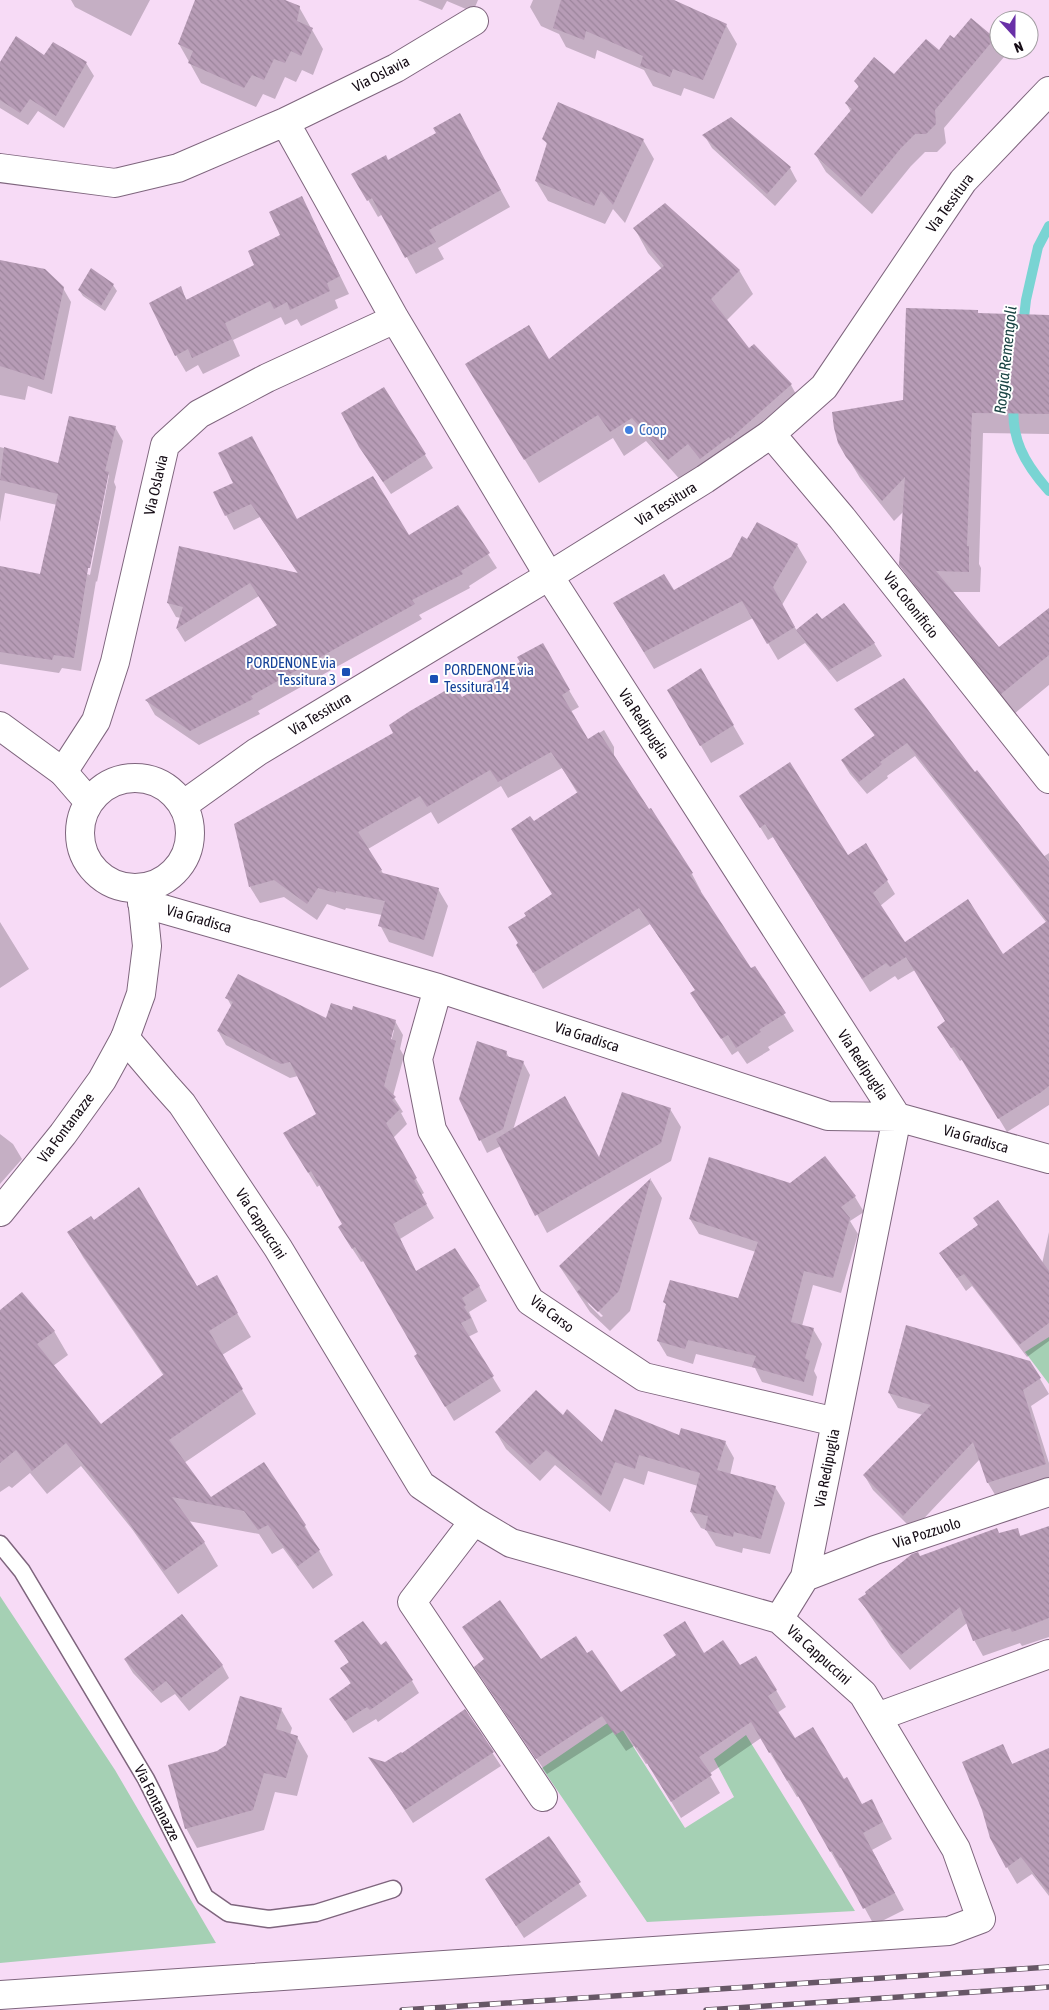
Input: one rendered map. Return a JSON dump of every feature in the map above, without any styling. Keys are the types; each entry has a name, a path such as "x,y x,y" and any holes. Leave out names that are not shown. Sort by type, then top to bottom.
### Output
{"street":[{"name":"Via Oslavia","path":"0,168 115,183 178,168 285,122 396,68 474,21"},
{"name":"Via Tessitura","path":"183,806 258,752 549,576 705,479 771,434 824,387 963,181 1049,91"},
{"path":"285,122 395,319 549,576"},
{"name":"Via Oslavia","path":"63,772 96,721 112,671 165,446 199,414 267,378 395,319"},
{"name":"Via Cotonificio","path":"771,434 842,518 1049,779"},
{"name":"Via Redipuglia","path":"549,576 897,1117 806,1577 779,1619"},
{"path":"0,726 63,772 89,802"},
{"path":"128,778 144,778 158,783 171,791 183,806 189,822 189,840 184,858 173,872 141,895 126,887 112,883 99,875 82,850 79,832 83,813 89,802 100,790 113,782 128,778"},
{"path":"125,1038 141,994 146,946 141,895"},
{"name":"Via Gradisca","path":"141,895 438,988 828,1116 897,1117 1049,1159"},
{"name":"Via Carso","path":"438,988 418,1059 432,1130 530,1301 644,1377 836,1422"},
{"name":"Via Fontanazze","path":"0,1212 69,1126 102,1080 125,1038"},
{"name":"Via Cappuccini","path":"0,1995 949,1931 981,1919 956,1849 863,1694 779,1619 511,1543 474,1521 421,1485 278,1248 182,1104 125,1038"},
{"name":"Via Pozzuolo","path":"806,1577 875,1550 1049,1492"},
{"path":"474,1521 412,1602 543,1797"},
{"path":"877,1717 1049,1654"}],"lane":[{"name":"Via Fontanazze","path":"0,1544 22,1571 146,1779 205,1896 228,1913 269,1919 316,1913 393,1889"}],"green space":[{"path":"1049,1337 1049,1384 1025,1352"},
{"path":"0,1596 115,1770 216,1943 0,1963"},
{"path":"615,1718 685,1828 734,1797 714,1759 746,1735 855,1911 647,1922 542,1768"}],"building":[{"path":"195,0 285,0 300,6 297,21 313,28 301,56 291,51 285,63 274,59 264,80 252,75 244,88 188,63 193,51 178,44"},
{"path":"561,0 674,0 727,24 703,80 673,69 670,77 640,66 643,56 586,31 584,40 553,28"},
{"path":"971,18 989,33 989,45 935,110 936,124 926,134 915,134 901,148 861,197 814,154 852,109 845,103 859,86 854,81 874,57 894,74 926,39 939,50 950,35 954,38"},
{"path":"16,36 44,55 53,42 87,62 56,116 30,99 20,113 0,100 0,62"},
{"path":"558,102 644,139 613,205 601,191 594,206 535,181 547,143 542,139"},
{"path":"460,113 501,190 429,230 436,242 405,258 372,198 367,201 351,174 386,155 388,160 436,133 433,128"},
{"path":"731,117 791,167 767,194 702,135"},
{"path":"302,196 340,276 327,283 330,291 290,310 287,302 274,309 270,301 225,323 232,339 192,358 188,349 175,356 149,303 181,286 186,300 254,265 248,251 280,235 269,212"},
{"path":"665,203 740,270 711,299 749,348 754,344 792,384 730,439 729,437 700,459 688,444 668,460 632,418 610,432 598,415 524,460 465,364 529,325 549,359 664,266 633,228"},
{"path":"0,260 45,269 64,287 44,380 0,366"},
{"path":"91,268 114,284 101,306 78,290"},
{"path":"906,308 978,310 978,313 1049,315 1049,414 972,413 967,546 969,546 969,572 936,571 999,647 1049,608 1049,655 1001,694 899,565 905,477 882,501 846,457 838,443 834,428 832,412 903,400"},
{"path":"384,387 426,454 383,482 359,447 341,413"},
{"path":"69,416 116,426 105,471 109,472 90,568 88,568 74,658 54,655 52,660 0,652 0,566 40,574 58,494 0,480 4,447 58,463"},
{"path":"252,436 297,519 373,476 409,535 458,505 490,553 461,571 463,574 412,600 415,604 251,696 253,699 190,731 145,700 277,625 250,583 176,629 183,607 167,603 179,546 298,573 251,504 225,516 213,492 233,483 218,453"},
{"path":"757,522 798,544 773,587 795,627 767,644 742,601 644,652 613,603 664,574 674,590 731,557 742,536 747,539"},
{"path":"844,603 875,643 829,670 796,630 817,613 822,619"},
{"path":"543,643 570,690 562,695 588,739 599,732 693,873 690,875 751,968 755,966 786,1013 759,1030 761,1032 736,1048 728,1035 721,1039 690,993 695,990 639,908 533,973 516,945 518,943 508,927 526,916 524,913 552,894 511,829 530,816 534,821 578,792 551,752 498,782 490,770 427,807 420,796 358,832 382,870 379,872 439,888 424,940 378,926 385,901 318,888 307,904 274,880 249,887 234,824 393,733 389,725 410,711 455,685 462,697 520,662 517,657"},
{"path":"701,668 734,725 700,746 667,690"},
{"path":"904,678 975,772 977,770 1049,862 1049,1086 998,1119 954,1047 951,1048 937,1027 945,1021 906,957 890,967 886,963 862,979 765,824 760,828 739,796 790,762 848,855 866,843 888,880 873,893 905,942 968,899 1003,954 1047,921 907,743 880,762 882,764 859,782 841,760 875,735 854,709"},
{"path":"238,974 326,1018 331,1003 352,1010 353,1006 396,1020 391,1039 396,1041 384,1086 396,1097 392,1100 400,1109 386,1123 417,1178 414,1180 427,1204 393,1224 416,1271 455,1248 480,1286 462,1298 466,1305 464,1307 471,1318 461,1323 494,1376 445,1407 414,1356 417,1354 355,1247 352,1249 338,1227 342,1224 311,1171 308,1173 283,1133 316,1114 290,1062 281,1064 217,1031 233,1002 225,998"},
{"path":"477,1041 507,1051 506,1056 524,1061 503,1129 479,1141 459,1099"},
{"path":"622,1092 671,1108 661,1143 535,1216 496,1139 565,1096 599,1157"},
{"path":"825,1156 856,1196 841,1207 850,1218 833,1278 804,1271 791,1322 814,1328 805,1358 810,1361 804,1382 752,1367 756,1356 688,1340 685,1349 657,1341 666,1304 663,1302 670,1280 738,1298 758,1242 689,1219 709,1157 790,1183"},
{"path":"651,1178 619,1291 598,1312 577,1292 581,1288 559,1266"},
{"path":"139,1187 197,1286 217,1275 238,1313 209,1331 243,1389 169,1440 211,1497 264,1462 306,1525 304,1527 320,1550 298,1566 268,1525 258,1530 244,1511 172,1497 205,1542 164,1571 116,1505 66,1443 32,1471 16,1450 0,1463 0,1310 22,1292 55,1331 37,1344 101,1424 164,1374 67,1232 91,1216 94,1220"},
{"path":"998,1200 1049,1271 1049,1323 1019,1345 964,1274 957,1278 939,1253 978,1225 973,1218"},
{"path":"906,1325 1030,1361 1041,1378 1023,1390 1046,1464 987,1483 973,1442 903,1516 863,1475 931,1405 888,1393"},
{"path":"536,1390 563,1415 567,1409 602,1442 615,1409 679,1435 681,1428 726,1441 717,1470 776,1486 761,1539 734,1532 733,1537 705,1530 708,1516 690,1512 700,1473 639,1455 635,1469 615,1462 601,1496 546,1450 530,1465 495,1432"},
{"path":"1049,1526 1049,1618 1012,1632 1010,1628 973,1641 960,1607 901,1655 881,1631 883,1629 858,1599 912,1554 918,1552 920,1556 997,1528 999,1533 1018,1528 1020,1536"},
{"path":"500,1600 541,1659 576,1636 587,1653 592,1650 621,1692 676,1655 663,1635 685,1621 704,1653 723,1640 740,1665 756,1656 777,1690 768,1696 795,1738 813,1727 844,1779 847,1777 862,1804 872,1799 883,1822 863,1833 895,1893 863,1909 832,1851 830,1852 789,1780 787,1781 751,1722 699,1757 712,1775 671,1802 637,1747 624,1730 615,1735 602,1716 536,1759 474,1667 484,1659 462,1627"},
{"path":"182,1614 223,1665 181,1698 166,1681 153,1691 124,1659"},
{"path":"363,1621 381,1645 386,1641 413,1680 370,1710 367,1707 345,1721 329,1699 351,1683 340,1668 349,1662 334,1641"},
{"path":"240,1696 282,1708 276,1729 298,1736 286,1778 264,1773 253,1810 185,1829 168,1765 217,1751 226,1745"},
{"path":"465,1709 494,1752 405,1810 368,1757 385,1762 402,1753"},
{"path":"1003,1744 1012,1764 1049,1748 1049,1893 1021,1857 1006,1868 990,1838 982,1810 962,1762"},
{"path":"549,1836 581,1882 516,1926 485,1879"}],"waterway":[{"name":"Roggia Remengoli","path":"1023,326 1026,300 1038,247 1049,226"},
{"name":"Roggia Remengoli","path":"1014,400 1014,426 1021,449 1032,470 1049,491"}],"railway":[{"path":"402,2010 1049,1967"},
{"path":"706,2010 1049,1987"}],"place":[{"name":"Coop","path":"629,430"},
{"name":"PORDENONE via Tessitura 3","path":"346,672"},
{"name":"PORDENONE via Tessitura 14","path":"434,679"}]}
